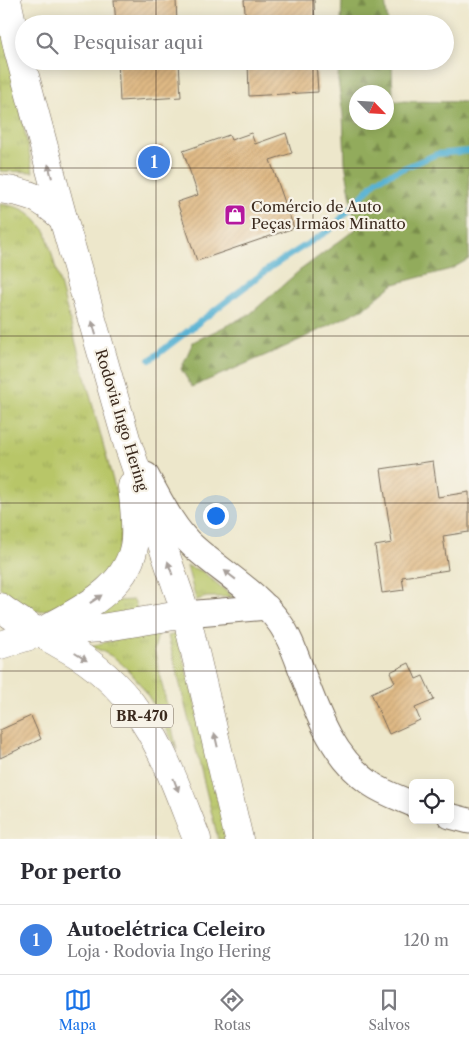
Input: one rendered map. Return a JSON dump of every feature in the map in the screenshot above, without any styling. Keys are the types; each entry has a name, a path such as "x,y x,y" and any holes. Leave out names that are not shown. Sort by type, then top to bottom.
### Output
{"main road":[{"name":"Rodovia Ingo Hering","path":"7,0 15,36"},
{"name":"Rodovia Ingo Hering","path":"23,70 63,218 127,442 186,614 239,839"},
{"path":"0,189 22,192 43,201 63,218"},
{"path":"0,645 39,632 96,599 114,586 131,558 134,540 134,507 127,442"},
{"name":"BR-470","path":"0,607 20,622 87,660 121,690 142,715 166,762 197,839"},
{"path":"39,632 101,628 186,614"}],"street":[{"path":"127,442 175,526 194,547 235,578 267,607 281,624 294,650 324,729 340,754 355,772 372,785 409,802"},
{"path":"186,614 267,607"},
{"path":"454,817 469,821"}],"green space":[{"path":"342,0 385,0 387,15 341,15"},
{"path":"0,9 33,172 0,171"},
{"path":"339,70 392,70 393,85 349,85 349,130 394,130 394,101 469,102 469,259 451,269 394,284 364,308 287,346 192,387 181,369 193,342 250,314 299,271 356,229 345,163"},
{"path":"0,204 16,207 27,212 46,232 120,510 119,547 109,570 92,587 80,595 57,607 35,611 20,605 0,588"},
{"path":"187,566 202,571 233,597 207,597 196,600"},
{"path":"134,600 139,614 84,619 114,601"},
{"path":"160,628 154,649 177,750 151,701 136,678 116,659 91,646"},
{"path":"177,634 231,839 218,839 168,636"}],"building":[{"path":"114,0 176,0 177,15 115,15"},
{"path":"244,0 314,0 315,15 245,15"},
{"path":"118,70 180,70 181,97 120,101"},
{"path":"248,70 317,70 318,92 249,96"},
{"name":"Comércio de Auto Peças Irmãos Minatto","path":"251,133 255,144 286,133 292,153 270,160 294,228 197,261 177,202 198,195 183,151 229,135 231,140"},
{"path":"162,145 169,169 150,175 142,152"},
{"path":"433,461 438,497 469,492 469,532 443,536 448,570 402,577 404,590 382,593 375,546 392,543 381,469"},
{"path":"409,663 416,679 423,676 434,700 415,708 420,720 389,734 371,693 395,682 390,672"},
{"path":"31,716 41,739 0,758 0,730"}],"waterway":[{"path":"150,360 271,267 331,229 378,179 437,154 469,151"}],"place":[{"name":"Autoelétrica Celeiro","path":"154,162"},
{"name":"Comércio de Auto Peças Irmãos Minatto","path":"235,215"}]}
